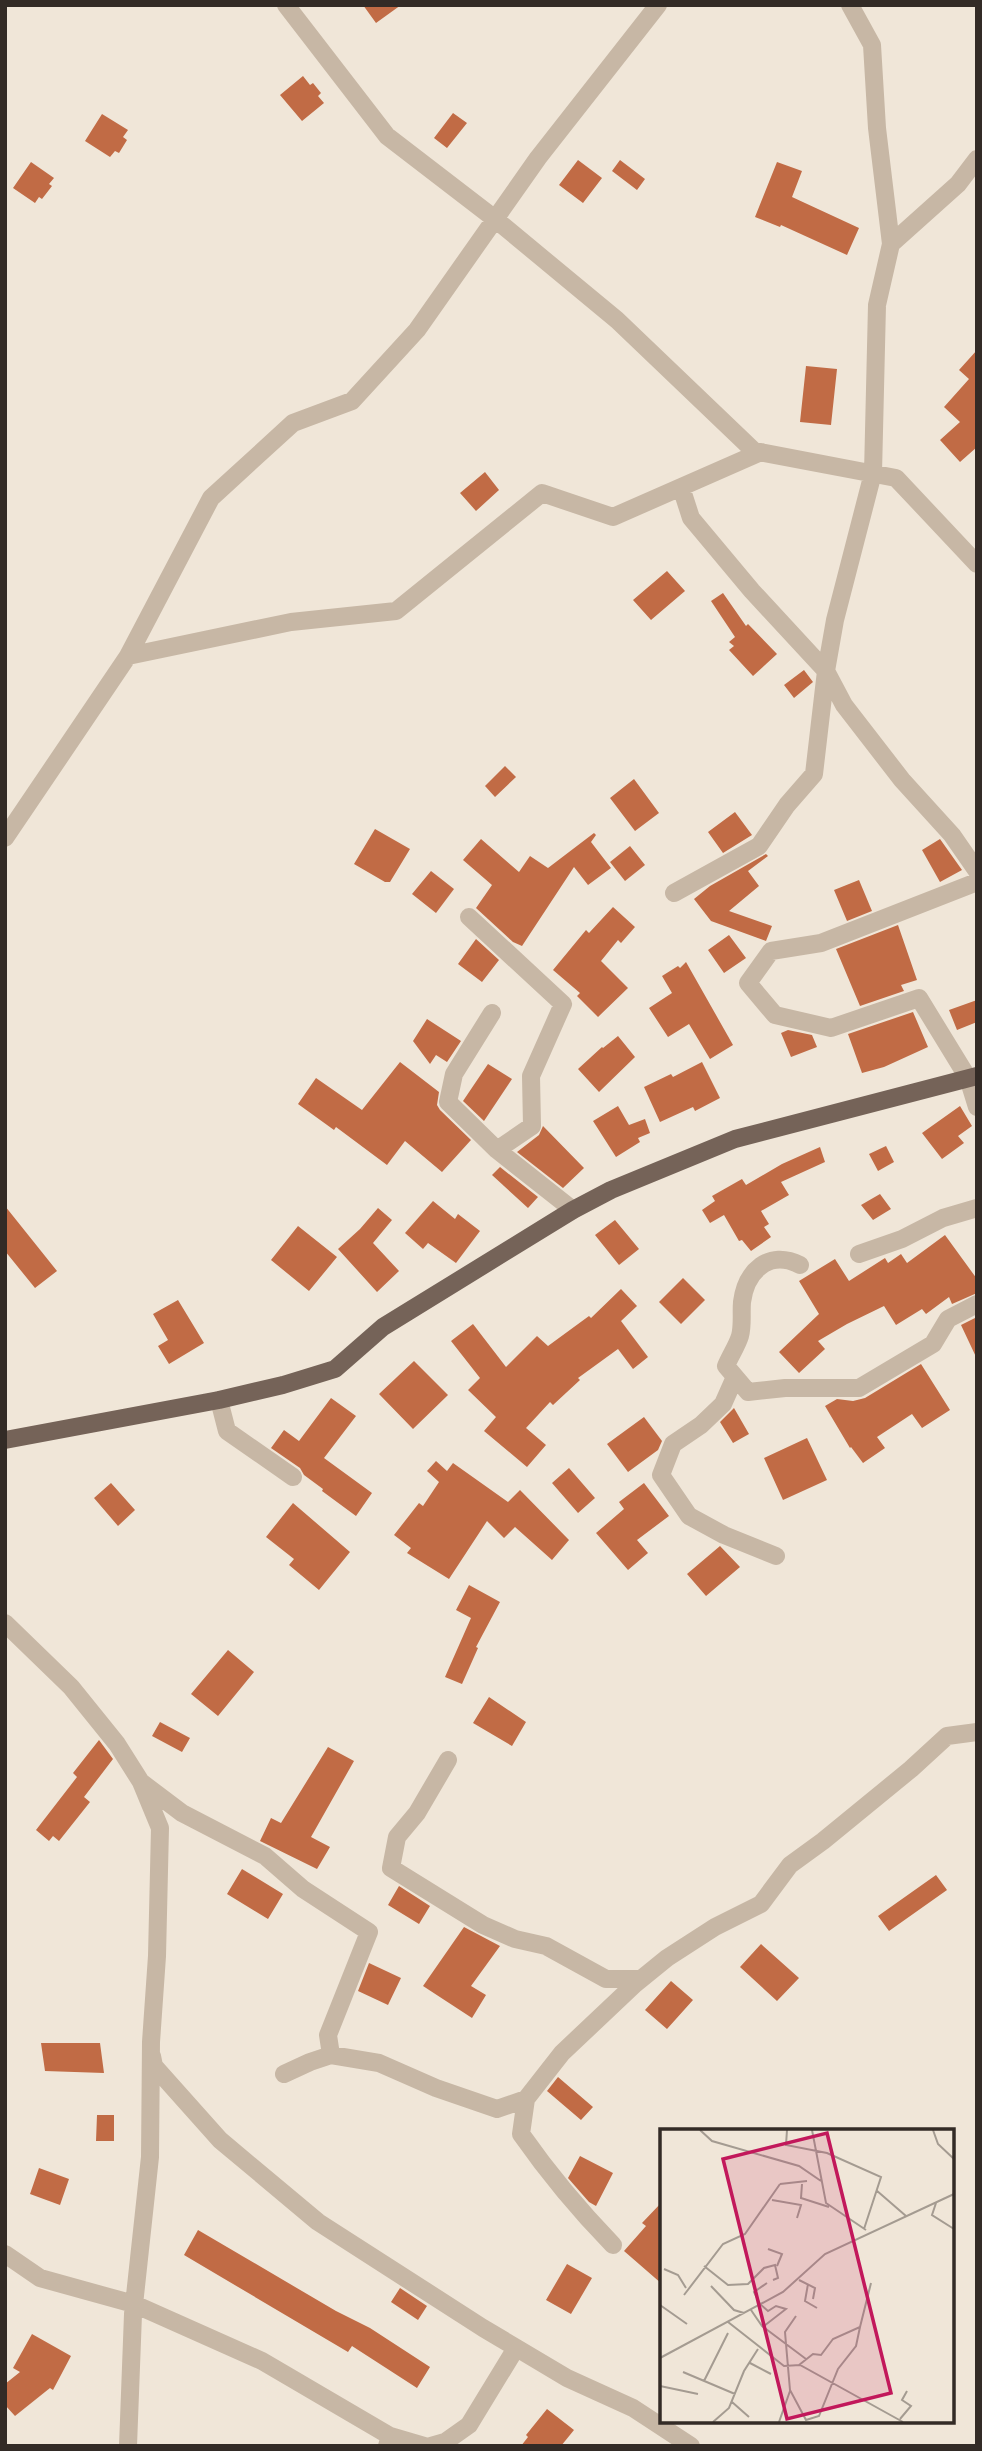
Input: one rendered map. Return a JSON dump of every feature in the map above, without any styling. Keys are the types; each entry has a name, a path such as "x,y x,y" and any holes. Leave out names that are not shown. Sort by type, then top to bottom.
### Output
{"main road":[{"path":"5,1440 219,1400 335,1369 383,1327 573,1210 611,1190 735,1139 972,1077"}],"street":[{"path":"286,5 387,135 495,219 617,320 754,451 896,478 977,564"},
{"path":"5,838 128,656 211,498 293,423 352,401 417,330 538,158 658,5"},
{"path":"674,893 759,846 787,804 814,774 835,620 873,473 877,305 891,244 877,128 872,44 850,5"},
{"path":"891,244 958,184 977,159"},
{"path":"128,656 291,622 396,611 542,493 613,517 761,452"},
{"path":"681,487 691,517 752,591 826,671 844,705 902,780 952,835 977,871"},
{"path":"977,882 821,943 771,951 748,983 775,1014 831,1028 919,998 972,1077 977,1107"},
{"path":"469,917 563,1004 531,1076 533,1126 497,1150"},
{"path":"492,1013 454,1074 448,1102 497,1150 573,1210"},
{"path":"859,1254 902,1239 943,1218 977,1208"},
{"path":"800,1265 787,1258 769,1260 751,1275 742,1300 741,1334 726,1366 748,1392 785,1388 859,1388 933,1344 948,1319 977,1304"},
{"path":"735,1377 723,1404 701,1425 673,1444 661,1475 689,1516 724,1535 776,1556"},
{"path":"219,1400 228,1431 293,1477"},
{"path":"5,1623 71,1687 117,1744 141,1782 160,1828 158,1956 151,2042 150,2157 134,2304 128,2446"},
{"path":"613,2245 555,2181 521,2134 526,2099 562,2053 641,1979 667,1958 715,1927 761,1904 790,1865 823,1841 947,1736 977,1732"},
{"path":"448,1760 417,1813 397,1836 391,1868 483,1925 546,1946 606,1979 641,1979"},
{"path":"141,1782 182,1813 265,1856 303,1889 369,1933 328,2035 331,2055"},
{"path":"151,2042 154,2066 220,2140 318,2222 516,2348 567,2378 633,2408 691,2446"},
{"path":"284,2074 331,2055 379,2063 436,2088 497,2109 526,2099"},
{"path":"5,2253 40,2278 134,2304 261,2361 313,2390 388,2441 424,2446"},
{"path":"431,2446 445,2442 469,2425 516,2348"}],"building":[{"path":"363,5 401,5 376,23"},
{"path":"303,76 321,93 318,96 324,103 302,121 280,95"},
{"path":"453,113 467,123 447,148 434,138"},
{"path":"102,114 128,130 123,137 127,140 119,153 115,151 110,157 85,141"},
{"path":"578,160 602,178 583,203 559,185"},
{"path":"620,160 645,179 637,190 612,171"},
{"path":"31,162 54,178 49,184 52,186 42,199 39,197 35,203 13,188"},
{"path":"777,162 802,171 792,197 859,228 847,255 781,225 780,227 755,217"},
{"path":"977,350 977,447 960,462 940,440 960,422 944,407 969,379 959,370"},
{"path":"806,366 837,369 831,425 800,422"},
{"path":"485,472 499,490 476,511 460,493"},
{"path":"667,571 685,591 651,620 633,600"},
{"path":"723,593 746,626 748,624 777,654 753,676 729,650 734,646 729,642 735,637 711,601"},
{"path":"804,670 813,682 794,698 784,685"},
{"path":"505,766 516,777 495,797 485,786"},
{"path":"634,779 659,813 635,831 610,798"},
{"path":"735,812 752,835 723,853 708,832"},
{"path":"375,829 410,849 390,882 385,882 354,864"},
{"path":"594,833 596,835 591,842 611,868 588,885 574,867 522,946 513,942 476,908 492,885 463,860 481,839 519,872 530,856 548,868"},
{"path":"940,839 962,870 940,882 922,850"},
{"path":"630,846 645,865 625,881 610,862"},
{"path":"766,854 768,856 748,871 759,886 729,911 772,926 766,941 711,921 694,899 710,886"},
{"path":"431,871 454,889 436,913 412,894"},
{"path":"859,880 872,911 847,921 834,890"},
{"path":"613,907 635,927 621,943 618,940 601,961 628,988 598,1017 577,996 580,993 553,970 586,930 589,933"},
{"path":"898,925 917,980 901,985 904,991 860,1006 836,949"},
{"path":"729,935 746,958 724,973 708,950"},
{"path":"476,939 499,960 482,982 458,964"},
{"path":"686,962 733,1045 710,1059 689,1024 668,1037 649,1008 672,993 662,976 678,966 680,968"},
{"path":"977,1000 977,1022 957,1030 949,1010"},
{"path":"913,1012 928,1047 884,1067 862,1073 848,1034"},
{"path":"427,1019 461,1041 447,1062 436,1055 430,1064 413,1041"},
{"path":"788,1030 812,1035 817,1047 791,1057 781,1033"},
{"path":"618,1036 635,1057 599,1092 578,1069"},
{"path":"400,1062 439,1092 437,1105 440,1110 471,1140 442,1172 405,1141 387,1165 336,1127 334,1130 298,1104 316,1078 362,1110"},
{"path":"702,1062 720,1098 695,1111 693,1107 660,1122 644,1087 671,1074 673,1077"},
{"path":"488,1064 512,1079 484,1121 463,1101"},
{"path":"618,1106 629,1125 645,1119 650,1133 638,1138 640,1142 616,1157 593,1121"},
{"path":"960,1106 972,1126 958,1136 964,1143 942,1159 922,1133"},
{"path":"543,1126 584,1168 563,1188 517,1152 539,1135"},
{"path":"886,1146 894,1162 878,1171 869,1154"},
{"path":"820,1147 825,1162 781,1182 789,1195 761,1211 769,1224 764,1227 771,1237 751,1251 742,1240 739,1241 724,1215 710,1223 702,1210 715,1201 712,1196 742,1179 746,1185 782,1164"},
{"path":"500,1167 538,1197 528,1208 492,1175"},
{"path":"880,1194 891,1209 873,1220 861,1205"},
{"path":"433,1201 455,1219 458,1214 480,1231 456,1263 428,1243 423,1249 405,1233"},
{"path":"5,1206 57,1271 35,1288 5,1251"},
{"path":"378,1208 392,1220 373,1243 399,1271 377,1292 338,1249"},
{"path":"615,1220 639,1249 619,1265 595,1235"},
{"path":"298,1226 337,1257 309,1291 271,1260"},
{"path":"945,1235 977,1279 977,1293 952,1304 949,1297 926,1314 922,1309 896,1325 884,1306 818,1341 825,1349 799,1373 779,1352 819,1314 799,1281 835,1259 849,1281 885,1258 888,1263 901,1254 907,1263"},
{"path":"683,1278 705,1300 681,1324 659,1302"},
{"path":"621,1289 637,1306 621,1321 648,1357 633,1369 618,1349 578,1378 580,1380 553,1405 550,1402 526,1428 546,1445 527,1467 484,1431 496,1417 468,1390 480,1378 451,1341 473,1324 506,1367 537,1336 548,1346 589,1316 591,1318"},
{"path":"178,1300 204,1343 169,1364 158,1346 168,1340 153,1314"},
{"path":"977,1317 977,1359 961,1325"},
{"path":"414,1361 448,1395 413,1429 379,1394"},
{"path":"921,1364 950,1410 922,1428 912,1414 877,1437 885,1448 863,1463 850,1448 825,1406 837,1399 853,1401 865,1398"},
{"path":"331,1398 356,1416 324,1458 372,1493 356,1516 322,1491 323,1489 304,1475 300,1468 271,1448 284,1430 299,1441"},
{"path":"734,1408 749,1434 733,1443 720,1422"},
{"path":"644,1417 662,1441 658,1450 628,1472 607,1444"},
{"path":"807,1438 827,1480 783,1500 764,1458"},
{"path":"436,1461 447,1471 453,1463 508,1502 520,1490 569,1540 552,1560 515,1527 504,1538 487,1521 449,1579 407,1553 411,1548 394,1535 419,1503 423,1506 439,1482 427,1471"},
{"path":"569,1468 595,1498 578,1513 552,1483"},
{"path":"111,1483 135,1510 118,1526 94,1498"},
{"path":"644,1483 669,1516 637,1540 648,1553 628,1570 596,1533 624,1509 619,1502"},
{"path":"293,1503 350,1552 319,1590 289,1565 294,1559 266,1537"},
{"path":"720,1546 740,1567 706,1596 687,1574"},
{"path":"469,1585 500,1602 476,1647 478,1648 462,1684 445,1677 471,1618 456,1610"},
{"path":"228,1650 254,1672 218,1716 191,1694"},
{"path":"489,1697 526,1722 512,1746 473,1723"},
{"path":"160,1722 190,1738 182,1752 152,1736"},
{"path":"99,1740 113,1759 84,1797 90,1802 59,1841 53,1836 49,1841 36,1830 77,1777 73,1773"},
{"path":"328,1747 354,1761 311,1837 330,1847 317,1869 260,1841 271,1818 281,1823"},
{"path":"242,1869 283,1894 268,1919 227,1894"},
{"path":"936,1875 947,1890 889,1931 878,1916"},
{"path":"399,1886 430,1906 419,1924 388,1905"},
{"path":"464,1927 500,1946 471,1986 486,1995 472,2018 423,1986"},
{"path":"761,1944 799,1978 777,2001 740,1967"},
{"path":"369,1963 401,1978 388,2005 358,1991"},
{"path":"671,1981 693,2000 667,2029 645,2010"},
{"path":"41,2043 100,2043 104,2073 45,2071"},
{"path":"558,2077 593,2107 581,2120 547,2091"},
{"path":"97,2115 114,2115 114,2141 96,2141"},
{"path":"580,2156 613,2173 596,2206 589,2202 568,2178"},
{"path":"39,2168 69,2179 60,2205 30,2194"},
{"path":"660,2204 660,2282 624,2251 646,2226 642,2223"},
{"path":"198,2230 370,2328 430,2367 417,2388 352,2346 348,2352 184,2255"},
{"path":"567,2264 592,2278 571,2314 546,2300"},
{"path":"400,2288 427,2306 418,2320 391,2302"},
{"path":"32,2334 71,2356 53,2390 50,2388 15,2416 5,2405 5,2384 20,2372 13,2368"},
{"path":"547,2409 574,2430 561,2446 521,2446 528,2437 526,2435"}]}
